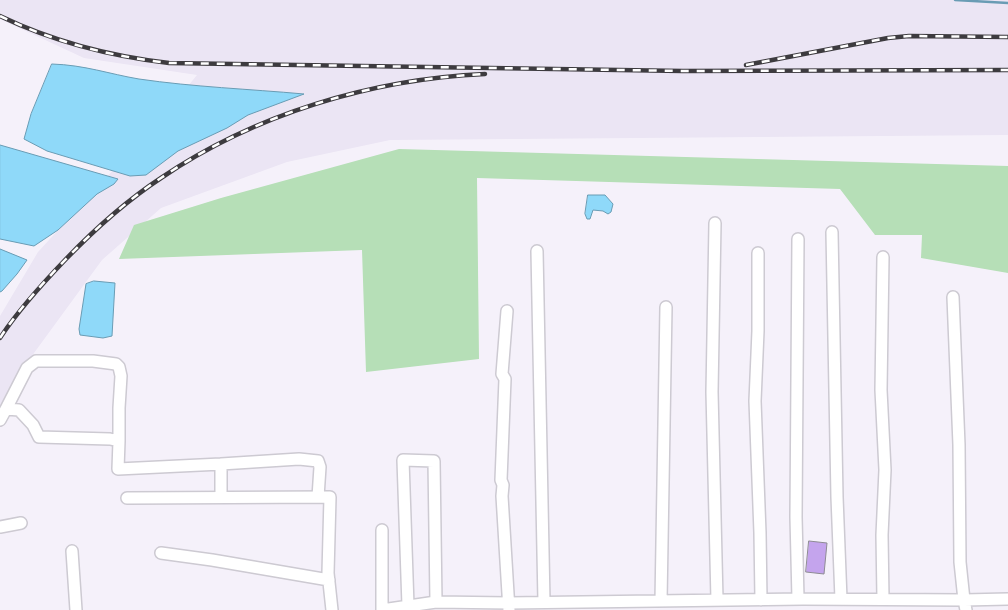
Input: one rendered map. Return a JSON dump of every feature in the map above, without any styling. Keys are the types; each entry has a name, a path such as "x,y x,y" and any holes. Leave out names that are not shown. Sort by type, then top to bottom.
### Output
{"street":[{"path":"715,223 712,401 717,600"},
{"path":"832,232 841,599"},
{"path":"798,239 798,599"},
{"path":"537,251 544,602"},
{"path":"758,253 758,331 755,401 761,600"},
{"path":"882,257 881,390 885,470 882,535 883,599"},
{"path":"953,297 959,445 960,562 965,605"},
{"path":"661,601 666,307"},
{"path":"507,311 502,374 504,379 501,480 503,485 502,496 509,606"},
{"path":"0,420 27,368 36,360 93,361 116,364 119,367 121,376 118,408 118,469 299,459 318,461 320,467 318,497"},
{"path":"6,408 19,410 33,425 39,437 110,439 119,441"},
{"path":"408,602 402,460 434,460 436,598"},
{"path":"221,464 222,497"},
{"path":"127,498 330,497 329,580 332,610"},
{"path":"0,527 22,523"},
{"path":"382,530 382,610 408,602 436,598 509,606 544,602 798,599 883,599 897,604 965,605 1008,599"},
{"path":"72,552 76,610"},
{"path":"161,553 329,580"},
{"path":"822,610 827,599"}],"shaded area":[{"path":"0,0 1008,0 1008,135 390,140 287,162 161,208 102,260 34,353 0,407 0,316 38,252 170,108 197,75 84,58 0,19"}],"green space":[{"path":"399,149 1008,166 1008,273 921,258 922,235 875,235 840,189 477,178 479,359 366,372 362,250 119,259 134,225 221,198"}],"water":[{"path":"52,64 75,66 160,82 304,94 248,115 227,128 178,151 146,175 130,176 47,151 24,139 31,114"},
{"path":"0,145 118,179 114,184 97,194 58,230 34,246 0,239"},
{"path":"588,195 605,195 613,204 611,212 608,214 603,211 593,210 590,219 587,219 585,214"},
{"path":"0,249 27,260 0,292"},
{"path":"94,281 115,283 112,336 103,338 80,335 79,329 86,284"}],"building":[{"path":"809,541 827,543 824,574 806,572"}],"waterway":[{"path":"955,0 1008,3"}],"railway":[{"path":"0,16 82,47 169,63 683,71 1008,70"},
{"path":"746,65 888,38 909,36 1008,37"},
{"path":"0,338 40,287 99,227 148,187 197,155 235,135 275,118 358,92 442,77 485,74"}]}
